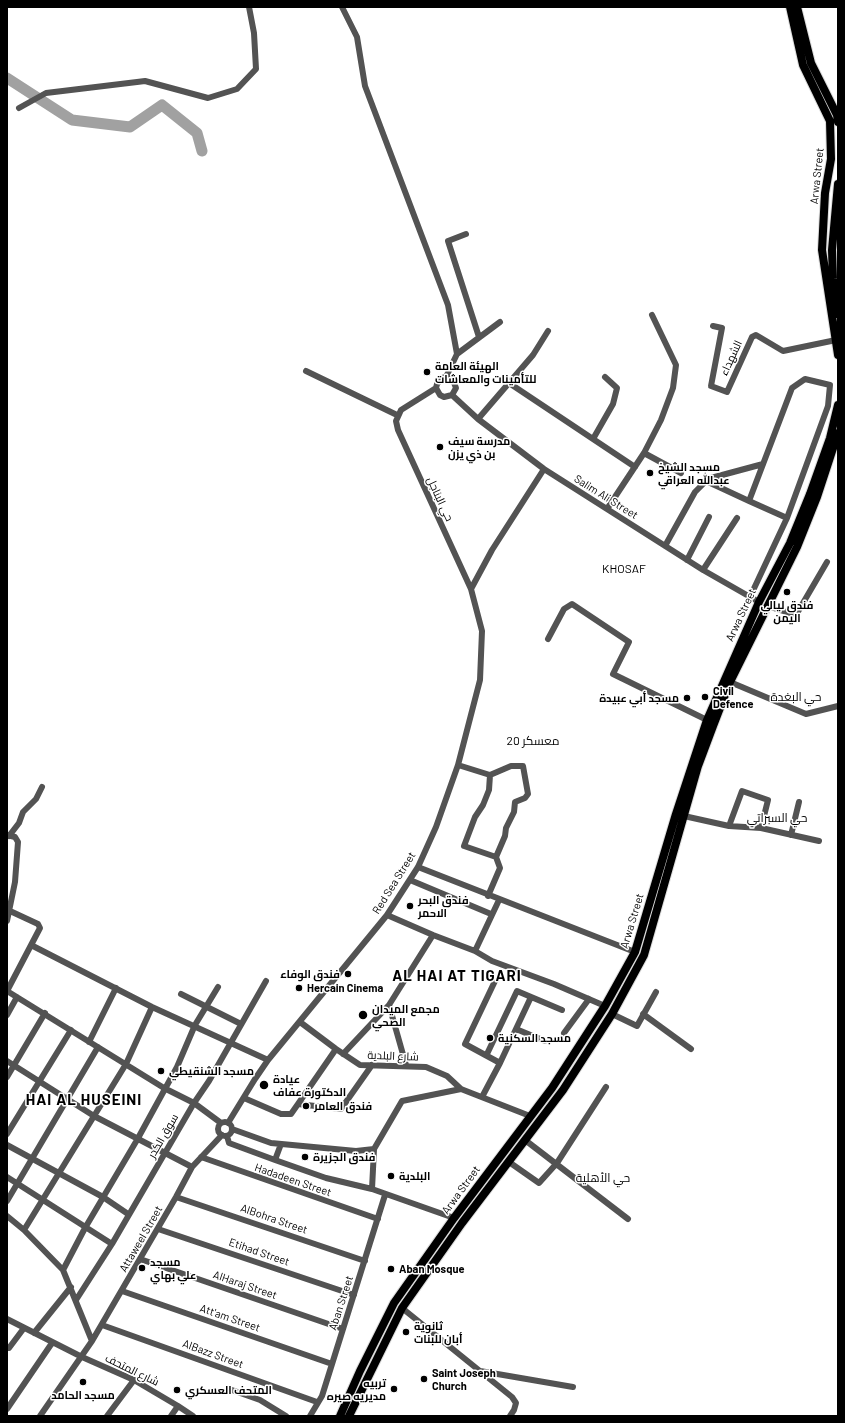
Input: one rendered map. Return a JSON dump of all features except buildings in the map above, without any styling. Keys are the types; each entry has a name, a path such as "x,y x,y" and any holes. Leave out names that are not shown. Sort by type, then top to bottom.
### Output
{"main road":[{"name":"Arwa Street","path":"790,7 803,65 830,121 835,159 825,193 822,250 838,355"},
{"path":"797,7 811,63 834,109 838,122"},
{"name":"Arwa Street","path":"838,184 832,250 832,278 838,314"},
{"name":"Arwa Street","path":"349,1416 402,1308 462,1223 563,1090 612,1014 644,956 706,720 759,602 790,543 810,494 830,438 838,405"},
{"name":"Arwa Street","path":"340,1416 360,1371 394,1303 454,1218 552,1088 605,1006 635,952 680,815 730,682 803,533 818,497 838,433"},
{"path":"759,602 767,606"},
{"path":"635,952 644,956"},
{"path":"530,1116 540,1120"},
{"path":"454,1218 462,1223"},
{"path":"394,1303 402,1308"}],"street":[{"path":"20,108 46,93 141,82 208,98 237,90 256,68 254,33 249,7"},
{"path":"342,7 357,37 365,86 448,305 457,354"},
{"path":"466,234 448,241 479,337"},
{"path":"608,510 644,454 661,420 673,388 676,365 652,315"},
{"path":"306,370 397,415 410,402 436,388 439,380 446,377 457,354 500,322"},
{"name":"الشهداء","path":"713,326 722,328 711,386 727,392 752,336 756,335 783,350 836,340"},
{"path":"478,419 533,355 548,331"},
{"path":"436,388 440,395 444,396 452,395 455,392 455,384 453,380 446,377"},
{"path":"592,439 613,404 617,388 605,377"},
{"path":"749,501 792,388 805,379 830,385 828,406 787,518 750,597"},
{"path":"509,383 635,467"},
{"name":"Salim Ali Street","path":"452,395 478,419 544,469 703,570 759,602"},
{"name":"حي البناجل","path":"397,415 398,430 471,589"},
{"path":"644,454 681,473"},
{"path":"665,546 695,492 706,481 711,478 763,464"},
{"path":"471,589 492,550 544,469"},
{"path":"706,481 787,518"},
{"path":"687,560 709,517"},
{"path":"703,570 737,518"},
{"path":"767,606 796,615 827,562"},
{"name":"Red Sea Street","path":"228,1123 268,1060 387,915 418,867 436,827 458,765 480,680 482,631 471,589"},
{"path":"548,639 564,609 572,604 629,642 613,674 706,720"},
{"path":"730,682 806,714 838,706"},
{"path":"458,765 490,775 511,766 523,766 528,794 525,798 515,802 514,812 506,828 505,836 496,857 500,868 488,896"},
{"path":"490,775 489,790 483,805 475,816 464,846 496,857"},
{"path":"7,921 10,911 18,842 16,837 8,835 19,823 23,812 36,799 42,787"},
{"path":"729,826 742,791 768,800 761,828"},
{"path":"791,835 799,802"},
{"path":"680,815 729,826 761,828 818,841"},
{"path":"418,867 488,896 635,952"},
{"path":"410,880 491,914"},
{"path":"475,951 491,914 499,900"},
{"path":"10,911 40,926 7,991 45,1013 164,1088 194,1103 221,1124 228,1123 232,1129 281,1144 356,1151 374,1149"},
{"path":"387,915 475,951 492,961 605,1006"},
{"path":"343,1054 389,1005 433,935"},
{"path":"31,945 152,1007 195,1025 268,1060"},
{"name":"سوق الكدر","path":"76,1300 112,1244 128,1214 194,1103 220,1063 230,1041 266,981"},
{"path":"495,981 465,1044 487,1054 500,1063"},
{"path":"63,1270 85,1228 137,1140 164,1088 177,1067 195,1025 218,987"},
{"path":"89,1042 116,988"},
{"path":"487,1054 517,990 562,1010"},
{"path":"612,1014 637,1026 656,992"},
{"path":"181,994 241,1024"},
{"path":"7,1014 17,997"},
{"path":"482,1097 500,1063 531,997"},
{"path":"564,1033 589,999"},
{"path":"389,1005 406,1065"},
{"path":"24,1230 126,1064 152,1007"},
{"path":"7,1077 45,1013"},
{"path":"643,1014 691,1049"},
{"name":"شارع البلدية","path":"300,1022 360,1065 406,1065 426,1067 447,1076 461,1089 530,1116"},
{"path":"516,1029 545,1041"},
{"path":"7,1134 71,1030"},
{"path":"7,1201 16,1183 98,1047"},
{"path":"244,1098 282,1114 291,1114 336,1049"},
{"path":"7,1061 94,1116 137,1140 192,1166"},
{"path":"298,1104 341,1109 372,1065"},
{"path":"509,1162 538,1183 557,1164 606,1087"},
{"path":"372,1189 374,1149 402,1101 461,1089"},
{"path":"221,1124 219,1130 229,1143 326,1178 372,1189 385,1195 454,1218"},
{"path":"225,1136 231,1133 232,1129"},
{"name":"Attaweel Street","path":"40,1416 82,1357 102,1325 158,1229 192,1166 225,1136"},
{"path":"525,1140 628,1219"},
{"path":"275,1160 281,1144"},
{"path":"7,1145 103,1197 128,1214"},
{"name":"Hadadeen Street","path":"201,1157 378,1219"},
{"path":"7,1177 112,1244"},
{"name":"Aban Street","path":"310,1416 317,1402 322,1396 385,1195"},
{"name":"AlBohra Street","path":"176,1197 365,1261"},
{"path":"7,1216 24,1230 63,1270 92,1341"},
{"name":"Etihad Street","path":"158,1229 354,1295"},
{"name":"AlHaraj Street","path":"140,1259 343,1329"},
{"path":"34,1333 70,1287"},
{"name":"Att'am Street","path":"122,1291 332,1364"},
{"path":"402,1308 512,1397 516,1403 510,1416"},
{"name":"شارع المتحف","path":"7,1319 52,1343 134,1380 193,1416"},
{"name":"AlBazz Street","path":"102,1325 317,1402"},
{"path":"7,1347 9,1348 24,1328"},
{"path":"7,1409 52,1343"},
{"path":"479,1371 573,1387"},
{"path":"107,1416 134,1380"},
{"path":"229,1389 260,1400 286,1416"},
{"path":"171,1416 178,1406"}],"waterway":[{"path":"7,78 72,120 130,127 162,105 197,133 202,151"}],"place":[{"name":"الهيئة العامة للتأمينات والمعاشات","path":"427,372"},
{"name":"مدرسة سيف بن ذي يزن","path":"440,447"},
{"name":"مسجد الشيخ عبدالله العراقي","path":"650,473"},
{"name":"فندق ليالي اليمن","path":"787,592"},
{"name":"Civil Defence","path":"705,697"},
{"name":"مسجد أبي عبيدة","path":"687,698"},
{"name":"فندق البحر الاحمر","path":"410,906"},
{"name":"فندق الوفاء","path":"348,974"},
{"name":"Hercain Cinema","path":"299,988"},
{"name":"مجمع الميدان الصحي","path":"363,1015"},
{"name":"مسجد السكنية","path":"490,1038"},
{"name":"مسجد الشنقيطي","path":"161,1071"},
{"name":"عيادة الدكتورة عفاف","path":"264,1085"},
{"name":"فندق العامر","path":"306,1106"},
{"name":"فندق الجزيرة","path":"305,1157"},
{"name":"البلدية","path":"391,1176"},
{"name":"مسجد علي بهاي","path":"142,1268"},
{"name":"Aban Mosque","path":"391,1269"},
{"name":"ثانوية أبان للبنات","path":"406,1332"},
{"name":"Saint Joseph Church","path":"424,1379"},
{"name":"مسجد الحامد","path":"83,1382"},
{"name":"تربيه مديريه صيره","path":"394,1389"},
{"name":"المتحف العسكري","path":"177,1390"}],"district":[{"name":"KHOSAF","path":"624,569"},
{"name":"حي البغدة","path":"796,697"},
{"name":"معسكر 20","path":"533,741"},
{"name":"حي السبراتي","path":"777,818"},
{"name":"AL HAI AT TIGARI","path":"457,976"},
{"name":"HAI AL HUSEINI","path":"84,1100"},
{"name":"حي الأهلية","path":"603,1178"}]}
